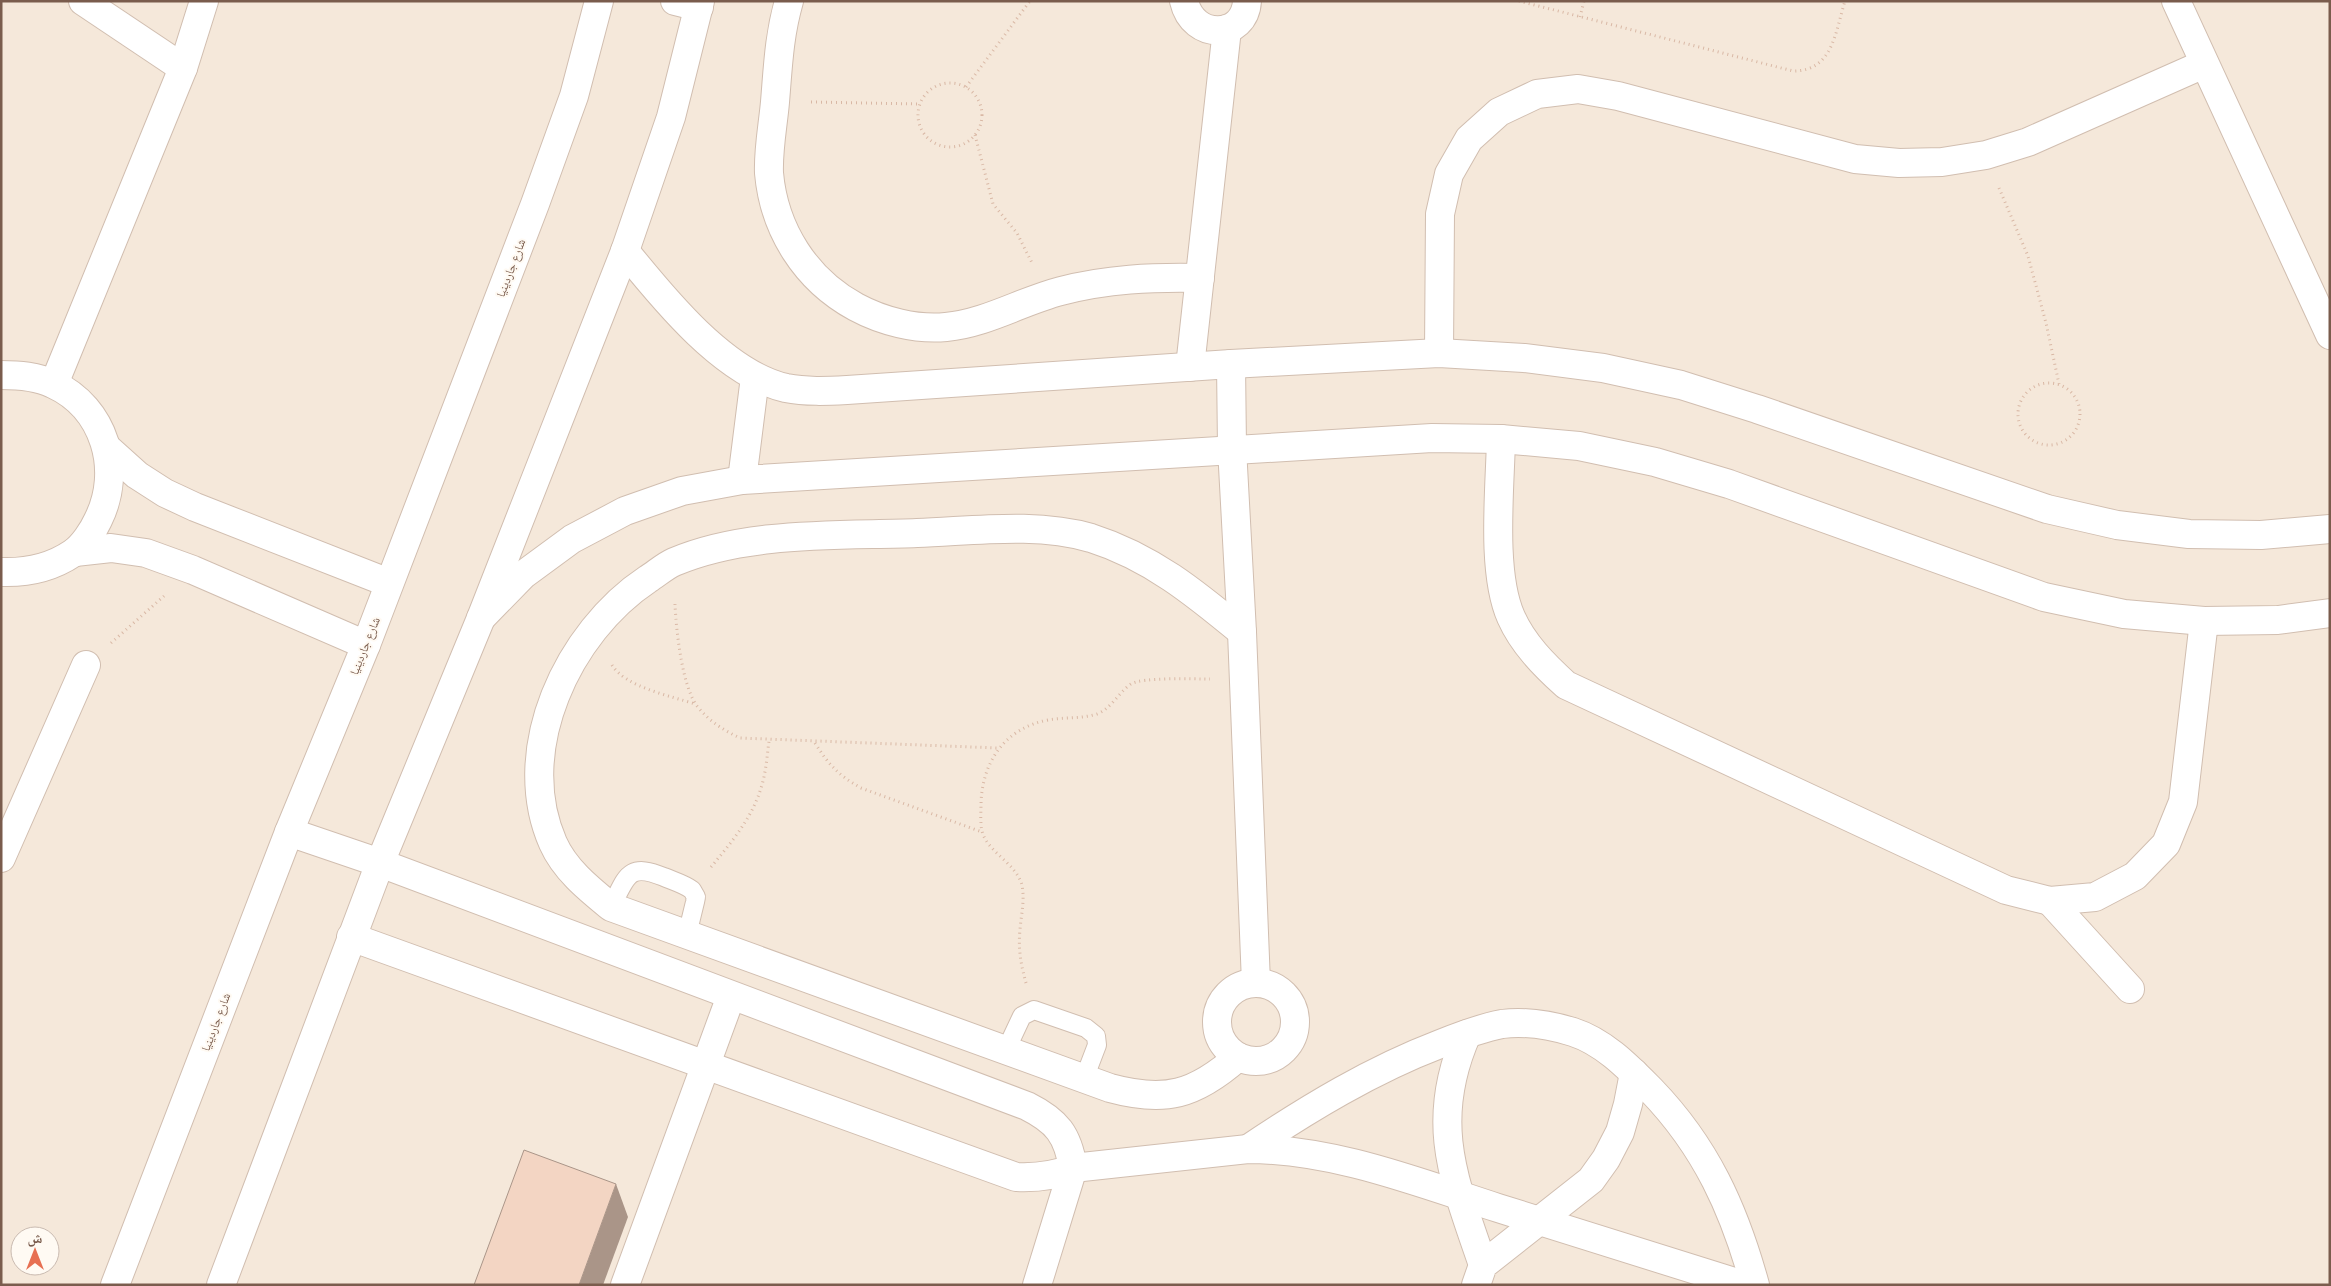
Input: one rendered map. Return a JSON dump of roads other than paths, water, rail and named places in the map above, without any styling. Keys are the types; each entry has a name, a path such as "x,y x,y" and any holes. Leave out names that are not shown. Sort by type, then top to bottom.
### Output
{"street":[{"path":"83,1 183,68"},
{"path":"54,384 183,68 204,1"},
{"name":"شارع جاردينيا","path":"115,1285 289,832 390,584 532,214 574,96 599,1"},
{"path":"789,1 780,32 769,172 776,209 789,243 811,273 839,298 872,315 898,323 945,327 981,321 1060,291 1106,281 1153,277 1200,278"},
{"path":"1184,1 1186,11 1198,26 1218,31 1227,29 1242,16 1247,1"},
{"path":"2176,1 2330,335"},
{"path":"220,1285 351,937 625,251 671,117 691,3"},
{"path":"1190,367 1227,29"},
{"path":"1439,353 1440,214 1449,174 1469,139 1475,133 1499,112 1537,94 1578,89 1618,96 1855,159 1907,163 1942,162 1986,155 2028,142 2204,64"},
{"path":"625,251 653,286 685,320 719,351 755,377 785,388 816,392 1231,364 1439,353 1524,358 1603,368 1681,385 1757,409 2047,509 2118,525 2189,534 2243,535 2330,529"},
{"path":"1231,364 1232,448 1242,632 1256,983"},
{"path":"1,375 26,376 54,384 77,400 96,422 107,448 111,476 106,504 93,529 75,552 50,566 22,573 1,572"},
{"path":"742,480 755,377"},
{"path":"480,618 523,575 572,539 625,511 682,491 742,480 1232,448 1432,438 1501,438 1579,446 1655,462 1729,484 2044,597 2124,614 2204,621 2278,620 2330,613"},
{"path":"1501,438 1499,574 1511,617 1534,654 1566,685 2006,890 2050,901 2095,896 2135,876 2166,844 2183,802 2204,621"},
{"path":"107,448 136,475 172,496 390,584"},
{"path":"1238,1057 1217,1075 1192,1088 1165,1095 1137,1095 1084,1078 611,907 578,880 554,844 541,803 540,760 549,711 568,666 596,624 632,590 672,563 720,546 770,539 1032,528 1090,538 1144,559 1193,591 1242,632"},
{"path":"75,552 111,548 146,553 193,570 366,645"},
{"path":"3,848 86,665"},
{"path":"289,832 380,863 1034,1109 1046,1116 1060,1130 1070,1148 1073,1168 1037,1285"},
{"path":"2050,901 2130,988"},
{"path":"351,937 1016,1177 1056,1175 1073,1168 1248,1149 1277,1149 1336,1159 1541,1220 1744,1285"},
{"path":"1256,983 1268,984 1287,998 1295,1014 1295,1032 1283,1052 1261,1061 1249,1061 1238,1057 1223,1043 1217,1023 1218,1013 1228,995 1236,988 1256,983"},
{"path":"625,1285 731,996"},
{"path":"1248,1149 1332,1096 1420,1051 1467,1034 1502,1024 1539,1024 1574,1032 1607,1049 1634,1073 1669,1109 1699,1149 1724,1193 1742,1239 1755,1285"},
{"path":"1467,1034 1456,1059 1446,1114 1447,1141 1479,1275 1541,1220 1591,1180 1606,1159 1620,1132 1634,1073"}],"lane":[{"path":"611,907 633,871 647,870 692,890 696,896 687,935"},
{"path":"1006,1050 1022,1016 1034,1010 1086,1028 1096,1036 1097,1045 1084,1078"}]}
